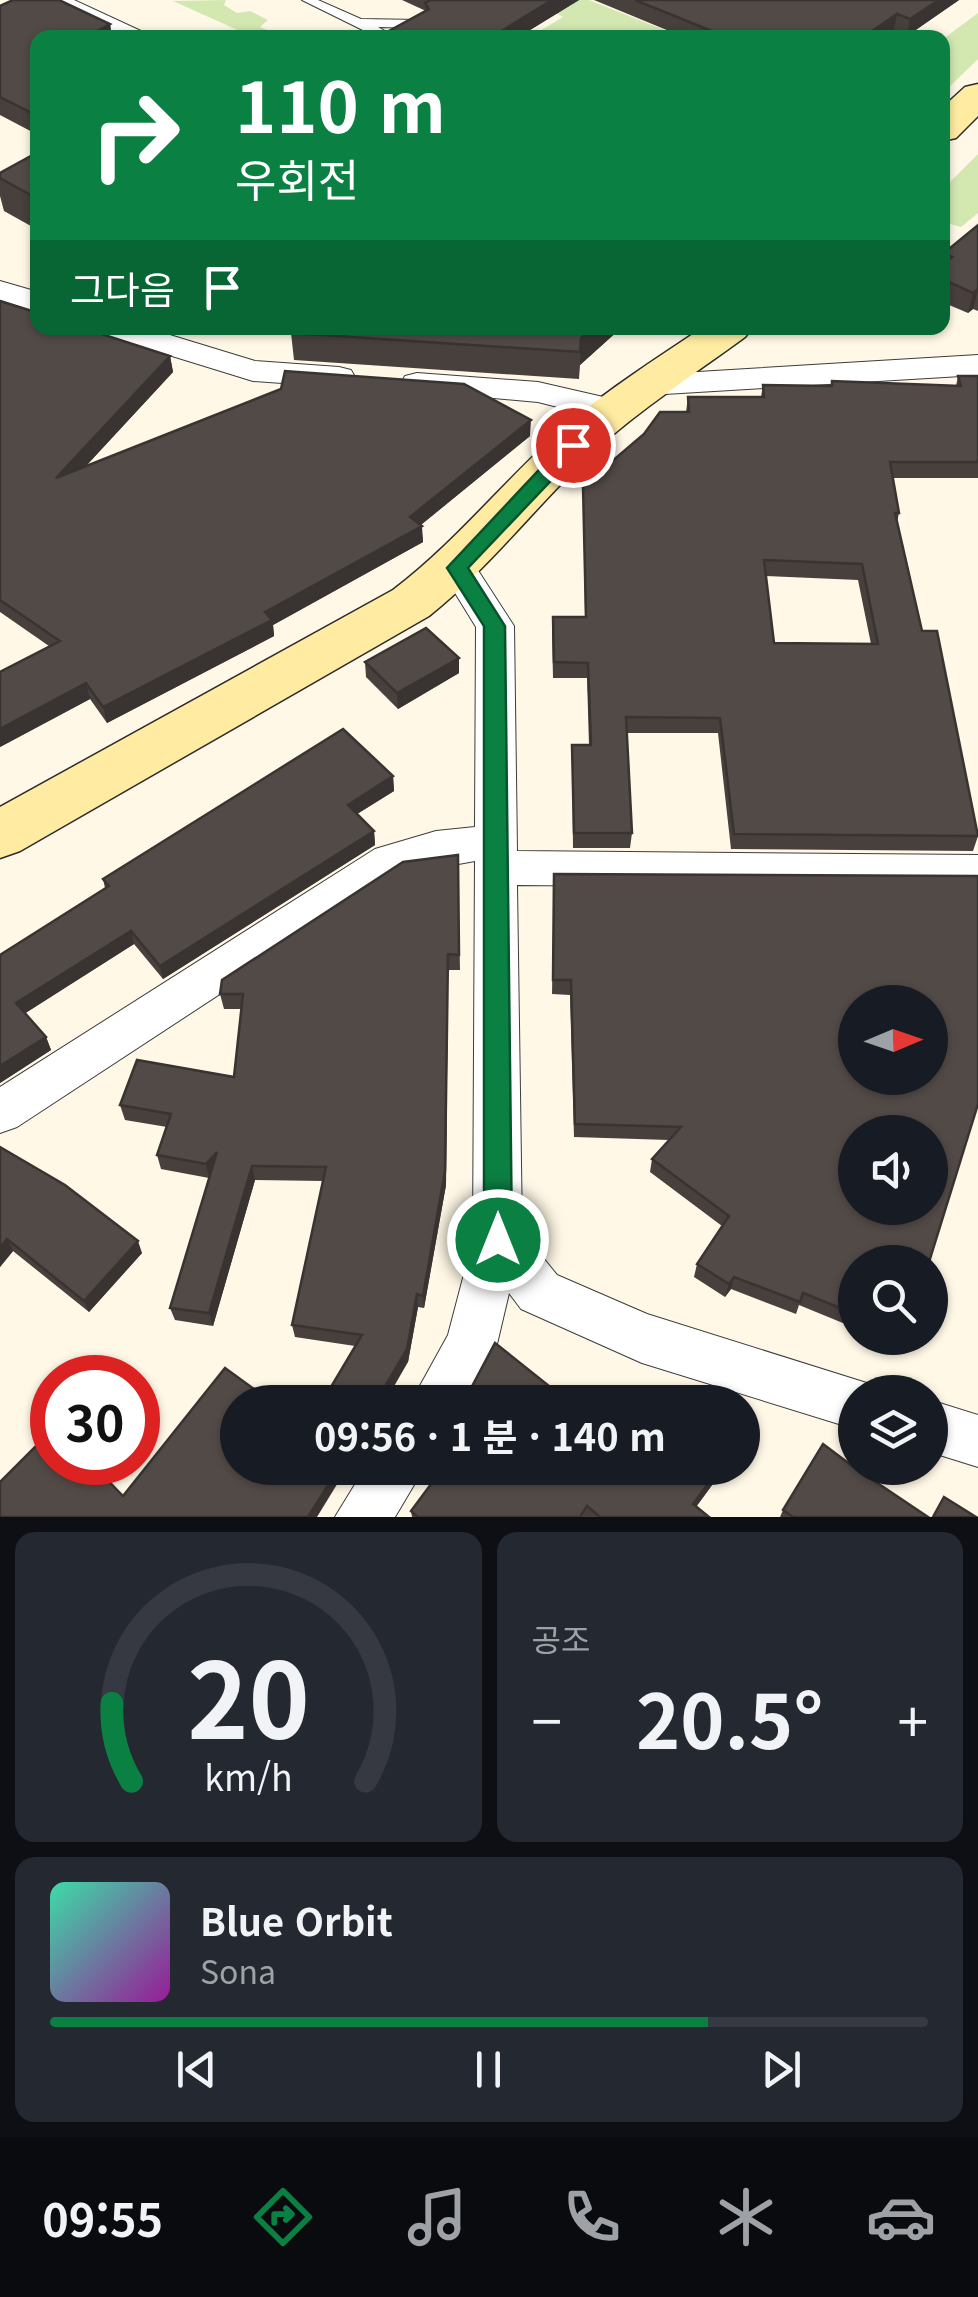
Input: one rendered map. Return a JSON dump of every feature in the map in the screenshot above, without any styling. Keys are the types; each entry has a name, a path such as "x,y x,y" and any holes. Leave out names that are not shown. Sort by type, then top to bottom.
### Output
{"street":[{"path":"52,0 124,30"},
{"path":"96,18 120,0"},
{"path":"950,122 978,95"},
{"path":"0,290 30,300"},
{"path":"137,335 253,371 631,397 978,365"},
{"path":"0,835 410,603 457,568 573,445 631,397 720,335"},
{"path":"447,1385 470,1344 498,1240 495,626 457,568"},
{"path":"0,1112 390,862 436,848 496,855 978,872"},
{"path":"498,1240 539,1292 642,1338 838,1398"},
{"path":"948,1432 978,1441"},
{"path":"362,1517 385,1485"}],"lane":[{"path":"308,0 374,30"},
{"path":"360,23 419,24"}],"green space":[{"path":"226,0 224,5 237,13 250,11 268,20 260,27 267,30 237,30 173,1"},
{"path":"575,0 589,0 664,30 541,30 563,17 554,12"},
{"path":"978,13 978,59 950,86 950,34"},
{"path":"978,154 978,213 961,227 950,224 950,182"}],"building":[{"path":"13,0 59,0 110,24 99,30 30,30 30,112 0,97 0,6"},
{"path":"552,0 503,30 391,30 429,9 425,3"},
{"path":"635,0 939,0 910,19 897,14 874,30 709,30"},
{"path":"30,156 30,195 0,178 0,173"},
{"path":"978,225 978,289 973,293 950,283 950,248"},
{"path":"0,301 30,310 30,335 105,335 170,356 56,478 281,389 285,371 464,384 531,420 410,517 422,526 265,612 272,620 103,707 86,683 0,729 0,672 60,641 0,600"},
{"path":"321,335 585,335 580,352"},
{"path":"958,376 978,376 978,462 890,462 899,513 895,513 922,631 937,631 978,836 734,834 720,718 626,717 632,833 574,833 572,745 591,745 588,663 554,662 553,617 586,617 583,486 644,434 660,412 689,412 688,397 764,397 763,385 832,386 832,381 961,386","holes":["764,560 862,564 878,644 774,643"]},
{"path":"426,628 459,658 397,693 365,662"},
{"path":"343,729 393,776 348,805 374,831 160,966 131,931 16,1003 46,1037 0,1066 0,955 109,886 103,879"},
{"path":"458,855 459,955 448,954 445,1171 423,1296 417,1294 407,1349 386,1385 332,1385 362,1335 292,1325 326,1167 252,1166 209,1313 170,1308 217,1152 206,1164 157,1155 171,1114 120,1105 137,1060 234,1077 243,994 220,994 222,980 403,862"},
{"path":"554,874 978,876 978,1104 948,1201 948,1115 838,1115 838,1225 940,1225 934,1245 838,1245 838,1307 803,1293 800,1302 734,1277 729,1284 697,1264 729,1216 652,1159 681,1127 575,1124 571,980 553,980"},
{"path":"0,1147 65,1185 138,1241 84,1301 7,1239 0,1248"},
{"path":"495,1343 548,1385 473,1385"},
{"path":"225,1368 248,1385 220,1385 220,1485 328,1485 308,1517 0,1517 0,1482 30,1452 30,1485 112,1485 123,1496 132,1485 160,1485 160,1450"},
{"path":"823,1444 838,1455 838,1485 880,1485 928,1517 793,1517 783,1510"},
{"path":"430,1485 707,1485 693,1504 709,1517 600,1517 587,1506 580,1517 418,1517 411,1511"},
{"path":"944,1497 976,1517 933,1517"}],"route":[{"path":"498,1240 495,626 457,568 573,445"}]}
